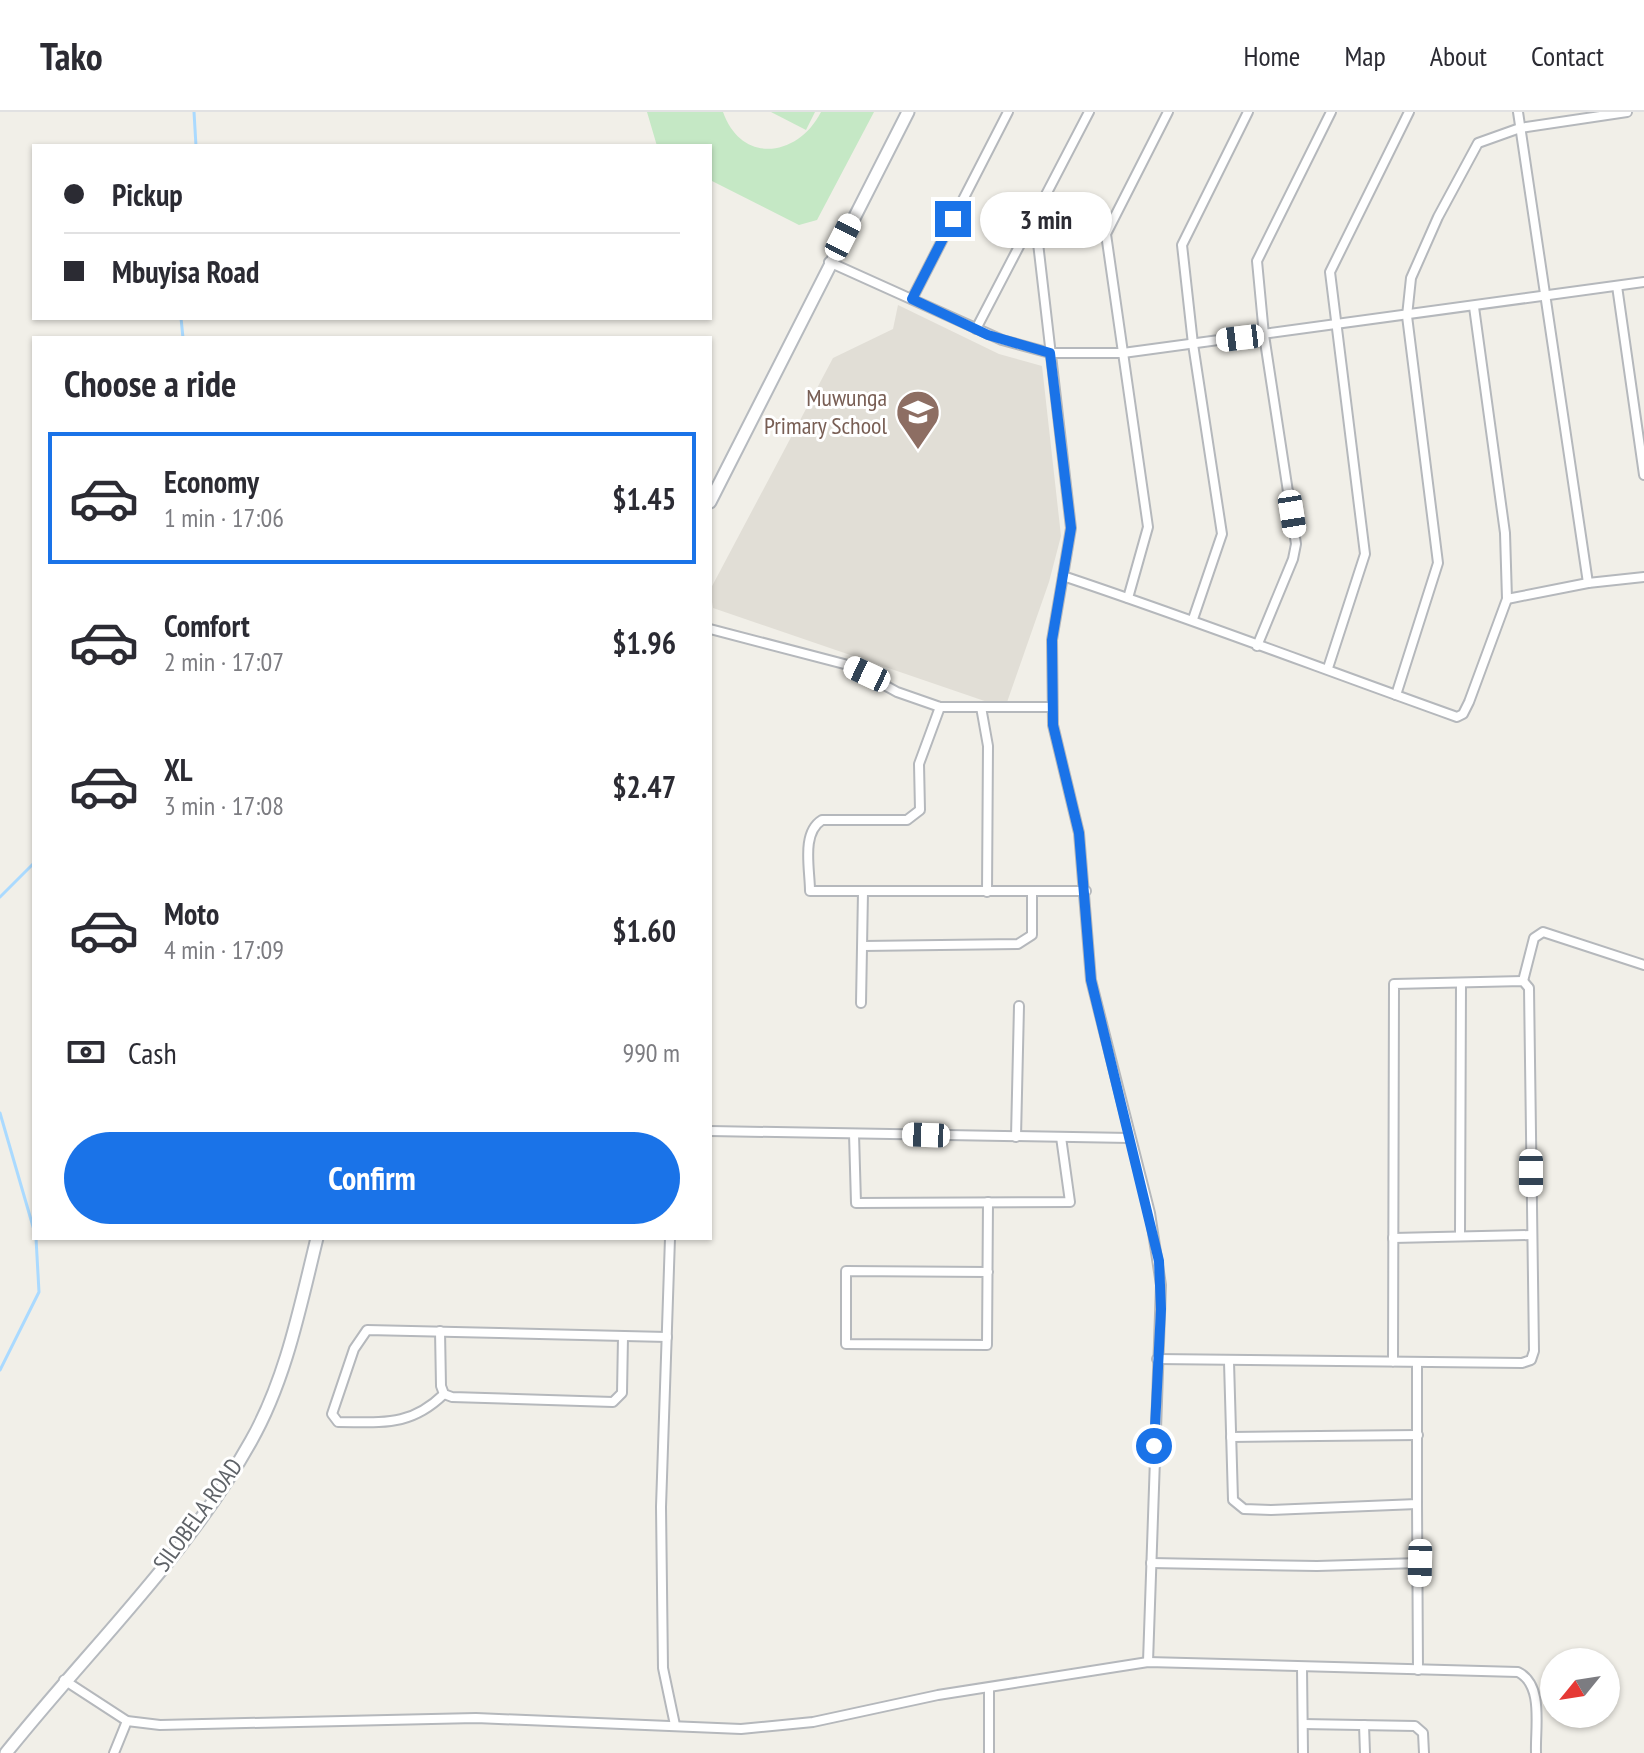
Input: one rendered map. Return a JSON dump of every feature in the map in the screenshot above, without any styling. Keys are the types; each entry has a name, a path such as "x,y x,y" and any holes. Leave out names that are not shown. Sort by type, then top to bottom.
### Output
{"street":[{"path":"712,498 829,262 908,112"},
{"path":"912,299 1008,112"},
{"path":"976,329 1089,112"},
{"path":"1128,598 1148,532 1106,234 1168,112"},
{"path":"1193,619 1222,534 1193,344 1182,245 1248,112"},
{"path":"1257,646 1293,559 1296,544 1264,335 1257,261 1331,112"},
{"path":"1328,668 1365,554 1330,272 1409,112"},
{"path":"1518,112 1588,583"},
{"path":"1396,695 1438,563 1407,316 1411,278 1475,146 1520,128 1627,112"},
{"path":"1035,217 1071,528 1052,640 1051,707 1079,833 1091,980 1159,1261 1161,1309 1148,1662"},
{"path":"829,262 976,329 1050,353 1123,353 1547,298 1644,282"},
{"path":"1617,286 1644,475"},
{"path":"1063,576 1193,619 1257,646 1328,668 1457,717 1463,714 1507,599 1505,533 1474,307"},
{"path":"1507,599 1588,583 1644,577"},
{"path":"712,630 848,665 897,692 940,707 1051,707"},
{"path":"940,707 919,764 920,810 915,817 907,820 822,820 809,836 810,891 1086,891"},
{"path":"981,707 988,746 987,892"},
{"path":"861,1003 863,892"},
{"path":"863,946 1018,944 1032,935 1032,892"},
{"path":"1523,981 1534,938 1543,932 1644,965"},
{"path":"1157,1359 1417,1363 1522,1363 1531,1360 1534,1351 1529,988 1523,981"},
{"path":"1393,1362 1392,990 1399,982 1523,981"},
{"path":"1460,1234 1461,983"},
{"path":"1016,1137 1019,1006"},
{"path":"712,1131 1130,1138"},
{"path":"854,1134 856,1203 1070,1202 1061,1137"},
{"path":"988,1202 988,1272 987,1345 846,1344 846,1271 988,1272"},
{"path":"1393,1238 1460,1234 1531,1235"},
{"name":"SILOBELA ROAD","path":"6,1753 64,1680 186,1541 251,1440 291,1345 317,1240"},
{"path":"670,1240 661,1507 663,1668 675,1725"},
{"path":"444,1394 425,1412 396,1422 338,1422 332,1414 354,1349 367,1330 667,1337"},
{"path":"440,1331 444,1394"},
{"path":"444,1394 452,1397 613,1402 622,1393 623,1337"},
{"path":"1229,1362 1233,1500 1244,1509 1417,1504"},
{"path":"1417,1363 1418,1670"},
{"path":"1231,1437 1418,1435"},
{"path":"1151,1563 1317,1566 1420,1563"},
{"path":"64,1680 127,1721 205,1727 476,1718 741,1729 813,1722 938,1695 989,1690 1148,1662 1518,1672 1527,1677 1535,1689 1536,1753"},
{"path":"1302,1668 1303,1753"},
{"path":"989,1690 989,1753"},
{"path":"114,1753 127,1721"},
{"path":"1303,1724 1415,1726 1423,1733 1424,1753"},
{"path":"1364,1725 1365,1753"}],"shaded area":[{"name":"Muwunga Primary School","path":"898,305 999,354 1042,366 1061,536 1049,582 1005,708 713,608 712,586 833,358 893,329"}],"green space":[{"path":"647,112 723,112 743,141 770,149 785,146 799,138 821,112 874,112 817,220 799,225 712,181 712,144 656,144"},
{"path":"771,112 815,112 806,130"}],"waterway":[{"path":"194,112 196,144"},
{"path":"181,320 183,336"},
{"path":"0,897 32,865"},
{"path":"0,1113 32,1223"},
{"path":"0,1370 39,1292 36,1240"}],"place":[{"name":"Muwunga Primary School","path":"918,451"}],"route":[{"path":"953,219 912,299 988,335 1050,353 1071,528 1052,640 1051,707 1061,764 1079,833 1091,980 1150,1213 1159,1261 1161,1309 1154,1446"}]}
